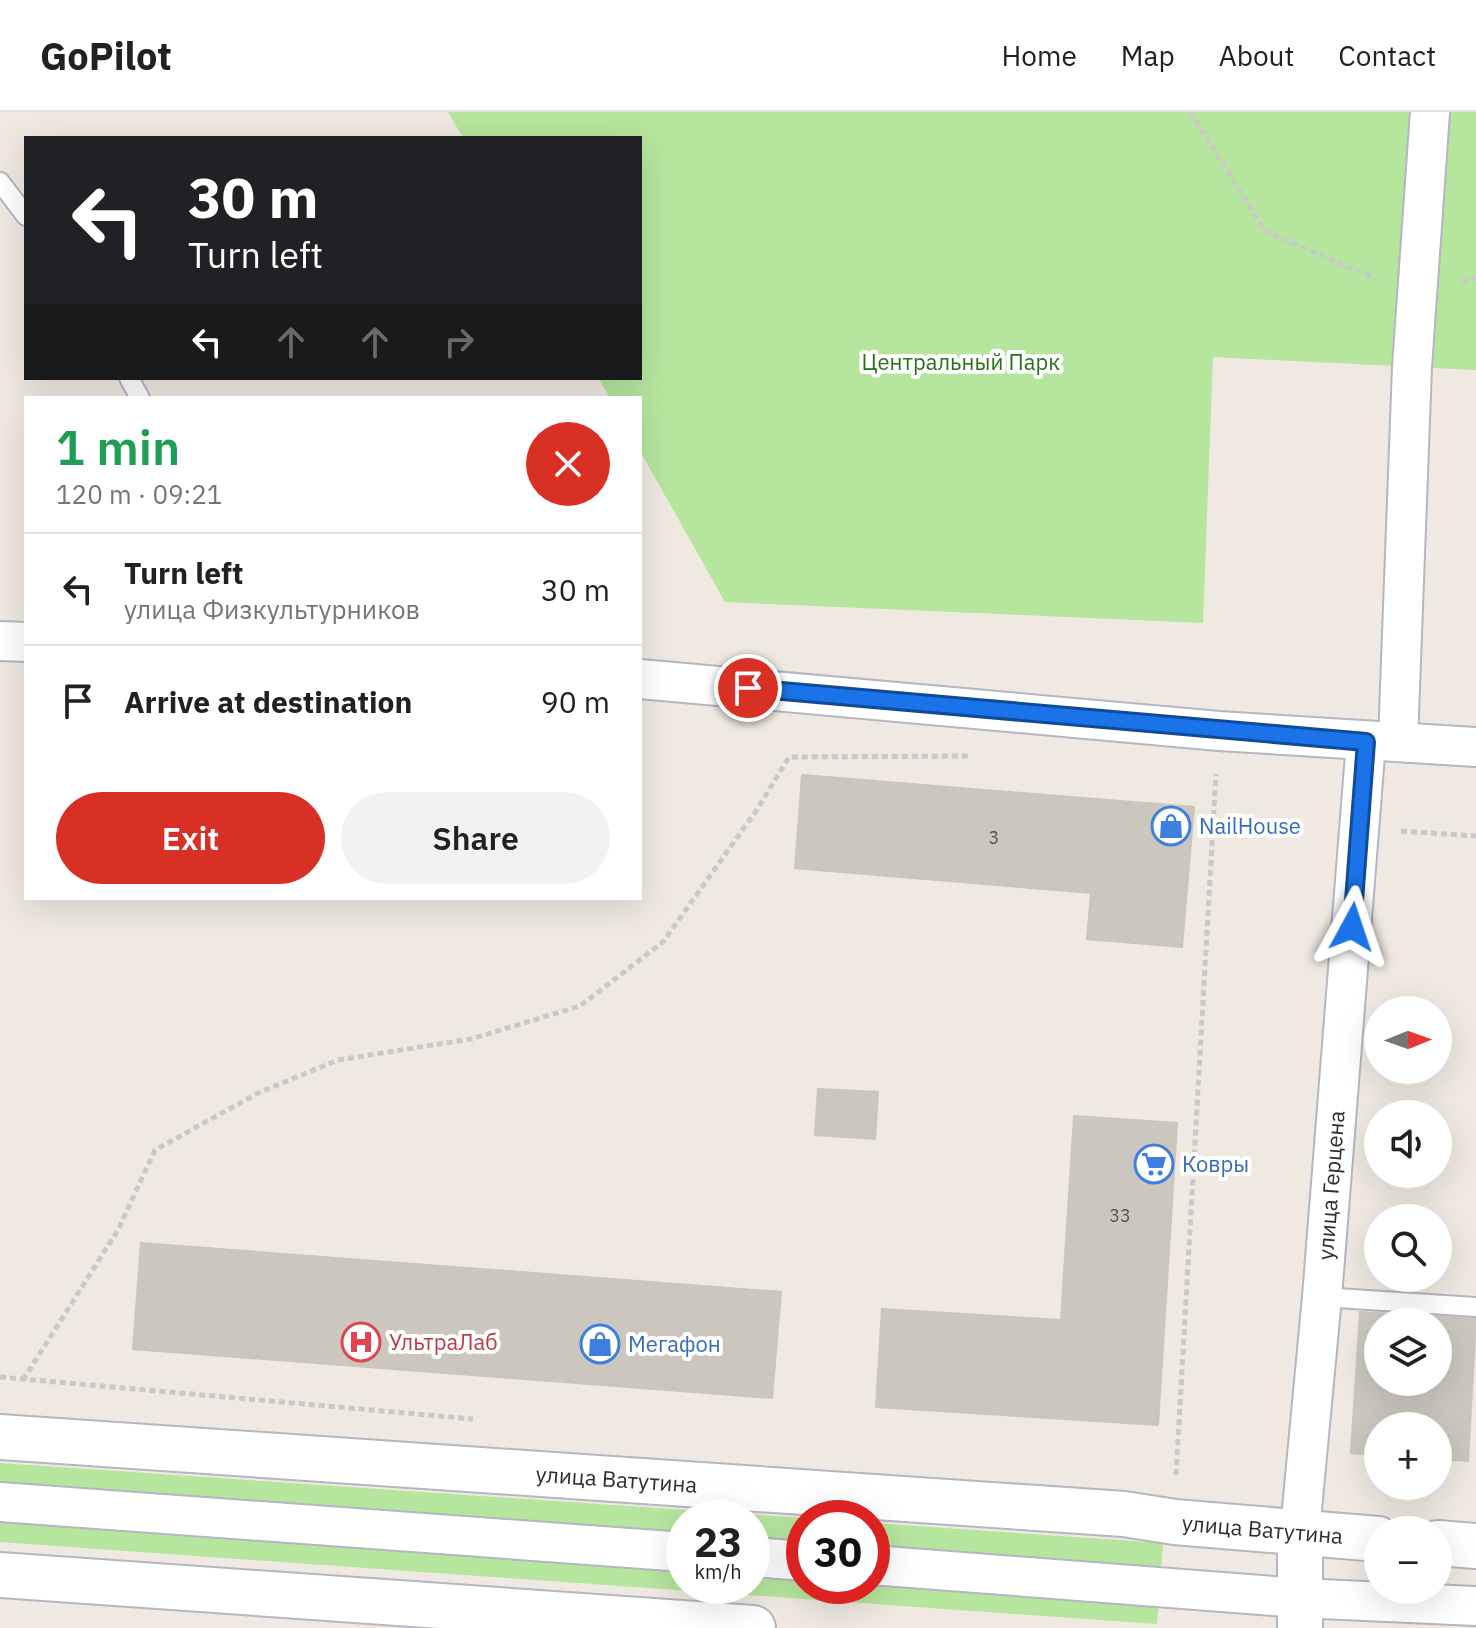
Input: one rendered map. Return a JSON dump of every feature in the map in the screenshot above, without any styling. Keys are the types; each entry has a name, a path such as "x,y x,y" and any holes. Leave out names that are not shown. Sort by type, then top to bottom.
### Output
{"street":[{"name":"улица Герцена","path":"1300,1613 1300,1530 1382,742 1430,112"},
{"path":"0,641 24,642"},
{"path":"642,679 1219,731 1476,747"},
{"name":"улица Ватутина","path":"0,1437 1108,1513 1175,1522 1364,1537"},
{"path":"0,1502 666,1551"},
{"path":"1452,1544 1476,1546"},
{"path":"890,1567 1300,1613 1476,1606"},
{"path":"0,1575 753,1628"}],"lane":[{"path":"0,182 24,213"},
{"path":"1322,1297 1476,1307"}],"path":[{"path":"1190,112 1265,231 1418,296"},
{"path":"1175,1522 1219,731"},
{"path":"23,1380 118,1230 155,1150 258,1093 338,1060 471,1039 580,1006 663,942 756,811 789,757 982,756"},
{"path":"1395,831 1476,836"}],"green space":[{"name":"Центральный Парк","path":"448,112 1476,112 1476,370 1213,357 1203,623 725,602 642,455 642,396 609,396 599,380 642,380 642,136 462,136"},
{"path":"0,1463 666,1509 666,1589 0,1542"},
{"path":"770,1516 786,1517 786,1598 770,1597"},
{"path":"890,1524 1163,1543 1157,1624 875,1604 890,1604"}],"building":[{"path":"802,775 1194,807 1182,947 1087,939 1091,893 795,868"},
{"path":"818,1089 878,1092 875,1139 815,1135"},
{"path":"1074,1116 1177,1123 1158,1425 876,1407 882,1309 1061,1320"},
{"path":"141,1243 781,1292 772,1398 133,1349"},
{"path":"1360,1312 1364,1312 1364,1396 1452,1396 1452,1318 1476,1319 1468,1461 1452,1460 1452,1412 1364,1412 1364,1454 1351,1453"}],"place":[{"name":"NailHouse","path":"1171,826"},
{"name":"Ковры","path":"1154,1164"},
{"name":"УльтраЛаб","path":"361,1342"},
{"name":"Мегафон","path":"600,1344"}],"route":[{"path":"748,688 1366,742 1352,927"}]}
